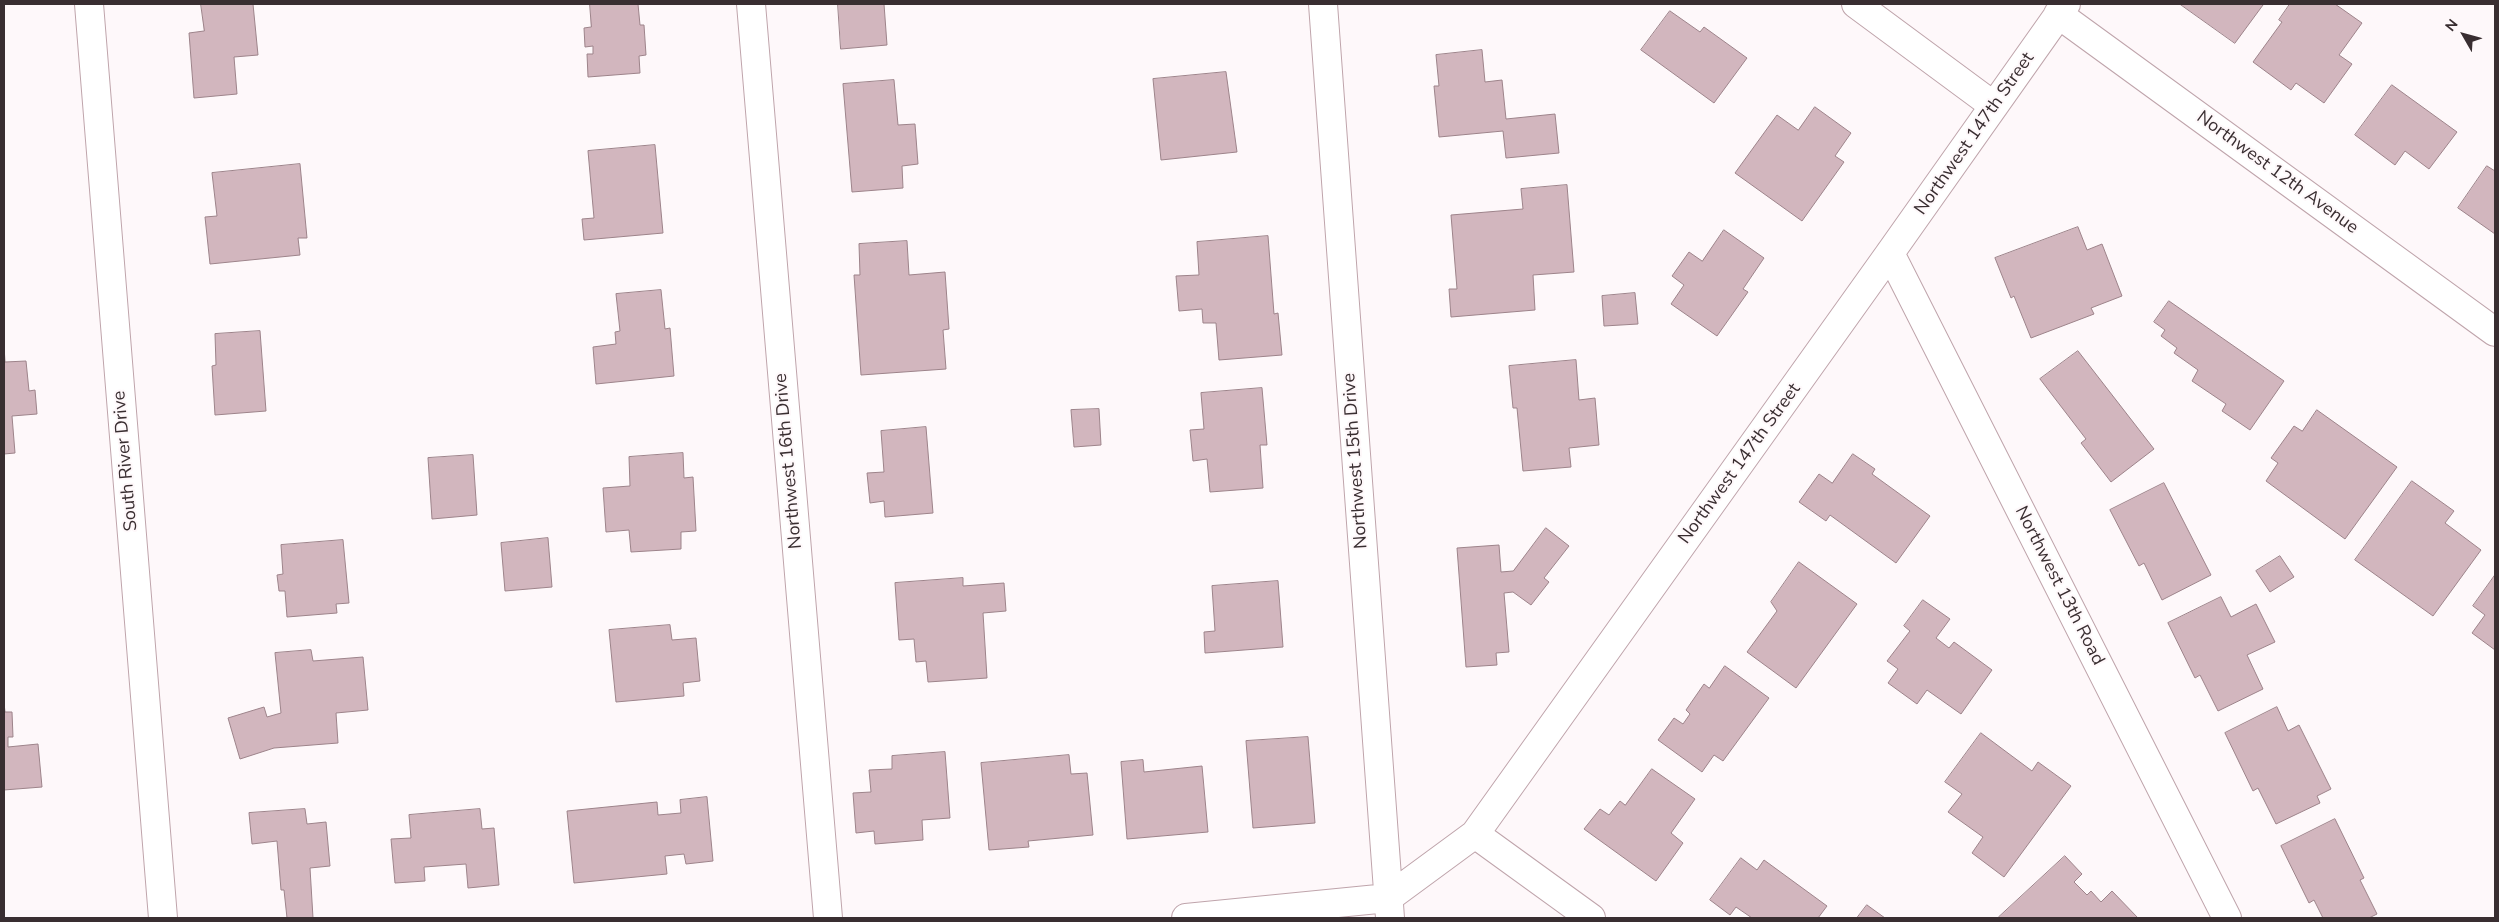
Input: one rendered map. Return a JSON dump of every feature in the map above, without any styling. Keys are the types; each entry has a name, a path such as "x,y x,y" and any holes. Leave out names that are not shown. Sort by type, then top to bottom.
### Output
{"street":[{"name":"South River Drive","path":"89,4 163,918"},
{"name":"Northwest 16th Drive","path":"751,4 828,918"},
{"name":"Northwest 15th Drive","path":"1323,4 1389,908"},
{"path":"1856,4 1994,106"},
{"name":"Northwest 147th Street","path":"1389,908 1475,834 1890,254 2062,9"},
{"name":"Northwest 12th Avenue","path":"2062,9 2495,332"},
{"name":"Northwest 13th Road","path":"1890,254 2227,918"},
{"path":"1475,834 1591,918"},
{"path":"1186,918 1389,908"}],"building":[{"path":"201,4 253,4 258,55 234,57 237,94 194,98 189,33 204,31"},
{"path":"590,4 638,4 640,25 644,25 646,55 639,56 640,73 588,77 587,54 593,54 593,46 585,47 584,28 591,27"},
{"path":"838,4 884,4 887,45 841,49"},
{"path":"2180,4 2261,4 2263,5 2235,43"},
{"path":"2290,4 2335,4 2362,23 2339,55 2352,64 2324,103 2296,83 2291,90 2253,62 2282,22 2279,20"},
{"path":"1670,11 1700,32 1704,27 1747,58 1714,103 1641,50"},
{"path":"1482,50 1485,82 1502,80 1506,119 1555,114 1559,153 1506,158 1503,131 1439,137 1434,86 1439,86 1436,55"},
{"path":"1226,72 1237,152 1161,160 1153,79"},
{"path":"894,80 898,125 915,124 918,164 902,166 903,188 852,192 843,84"},
{"path":"2392,85 2457,132 2429,169 2405,151 2395,165 2355,135"},
{"path":"1815,107 1851,133 1835,156 1844,162 1802,221 1735,173 1777,115 1798,130"},
{"path":"655,145 663,233 584,240 582,219 594,218 588,151"},
{"path":"300,164 307,238 298,238 300,255 210,264 205,217 217,216 212,173"},
{"path":"2487,166 2495,171 2495,234 2458,208"},
{"path":"1567,185 1574,272 1533,275 1535,310 1451,317 1449,289 1457,289 1451,215 1523,209 1521,189"},
{"path":"2078,227 2087,250 2102,244 2122,296 2091,308 2094,314 2031,338 2014,296 2011,298 1995,258"},
{"path":"1724,230 1764,258 1743,289 1748,292 1717,336 1671,304 1684,285 1672,276 1689,252 1702,261"},
{"path":"1268,236 1274,314 1278,313 1282,355 1219,360 1216,323 1203,323 1202,309 1179,311 1176,276 1199,275 1197,242"},
{"path":"907,241 909,275 945,272 949,329 943,330 946,369 861,375 854,275 860,275 859,244"},
{"path":"661,290 665,329 670,328 674,376 596,384 593,347 616,344 615,332 620,331 616,294"},
{"path":"1635,293 1638,324 1604,326 1602,296"},
{"path":"2169,301 2284,381 2250,430 2222,411 2226,404 2192,381 2198,370 2174,353 2177,348 2161,336 2165,330 2154,322"},
{"path":"260,331 266,411 215,415 212,366 216,365 215,334"},
{"path":"4,346 5,362 26,361 29,391 35,390 37,414 12,416 15,453 4,454"},
{"path":"2078,351 2154,449 2111,482 2081,443 2086,439 2040,379"},
{"path":"1576,360 1579,400 1595,398 1599,445 1569,448 1571,467 1523,471 1517,408 1513,408 1509,366"},
{"path":"1262,388 1267,445 1260,445 1263,488 1210,492 1207,459 1193,461 1190,430 1204,429 1201,393"},
{"path":"1099,409 1101,445 1074,447 1071,410"},
{"path":"2317,410 2397,467 2345,539 2266,481 2278,463 2271,458 2294,426 2302,431"},
{"path":"926,427 933,513 885,517 884,501 870,503 867,473 884,472 881,431"},
{"path":"683,453 684,478 693,477 696,531 681,532 681,549 631,552 629,530 606,532 603,488 630,486 629,457"},
{"path":"1853,454 1875,469 1872,474 1930,516 1896,563 1830,515 1826,521 1799,502 1819,474 1832,483"},
{"path":"473,455 477,515 432,519 428,458"},
{"path":"2412,481 2454,511 2445,523 2481,550 2433,616 2355,560"},
{"path":"2164,483 2211,575 2162,600 2144,563 2139,566 2110,510"},
{"path":"1546,528 1569,546 1544,578 1549,582 1531,605 1513,592 1504,593 1509,652 1496,653 1497,665 1466,667 1457,548 1499,545 1501,572 1513,571"},
{"path":"548,538 552,587 505,591 501,543"},
{"path":"343,540 349,603 336,604 337,613 287,617 285,591 279,591 277,575 283,574 281,545"},
{"path":"2280,556 2294,577 2270,592 2256,571"},
{"path":"1799,562 1857,604 1796,688 1747,652 1777,611 1771,602"},
{"path":"2495,575 2495,650 2472,633 2485,615 2473,606"},
{"path":"963,578 963,586 1004,583 1006,611 983,613 987,678 928,682 926,661 916,662 914,639 899,640 895,583"},
{"path":"1278,581 1283,647 1205,653 1204,632 1215,631 1212,586"},
{"path":"2221,597 2231,617 2256,604 2275,642 2247,655 2263,689 2218,711 2200,675 2195,678 2168,623"},
{"path":"1923,600 1950,619 1936,638 1949,648 1954,642 1992,670 1961,714 1927,690 1917,704 1888,683 1898,669 1887,661 1910,631 1904,626"},
{"path":"670,625 672,640 696,638 700,681 683,683 684,696 616,702 609,630"},
{"path":"311,650 313,661 363,657 368,710 336,713 338,743 274,748 240,759 228,718 264,707 267,717 281,713 275,653"},
{"path":"1725,666 1769,698 1723,761 1714,755 1702,772 1658,740 1674,718 1683,724 1690,714 1686,710 1704,684 1709,688"},
{"path":"4,703 5,712 12,712 13,737 8,737 8,747 38,744 42,787 4,790"},
{"path":"2277,707 2288,731 2299,725 2331,789 2317,796 2320,803 2276,824 2258,788 2253,791 2225,733"},
{"path":"1981,733 2032,771 2038,762 2071,786 2004,877 1972,853 1983,837 1948,812 1962,794 1945,782"},
{"path":"1308,737 1315,823 1253,828 1246,741"},
{"path":"945,752 950,818 922,820 923,840 875,844 874,831 856,833 853,793 871,792 869,770 892,769 892,756"},
{"path":"1069,755 1071,774 1087,773 1093,835 1028,841 1029,847 989,850 981,763"},
{"path":"1143,760 1144,772 1202,766 1208,832 1127,839 1121,762"},
{"path":"1652,769 1695,799 1671,833 1683,843 1656,881 1584,829 1600,809 1609,815 1620,801 1625,805"},
{"path":"707,797 713,861 686,864 684,854 665,856 667,874 574,883 567,811 657,802 658,815 681,813 680,800"},
{"path":"305,809 307,824 326,822 330,866 310,868 313,918 287,918 284,890 281,890 277,841 252,844 249,813"},
{"path":"480,809 482,829 494,828 499,885 468,888 466,864 424,867 425,881 395,883 391,839 411,838 409,815"},
{"path":"2335,819 2364,878 2360,880 2377,914 2369,918 2323,918 2314,900 2309,903 2281,846"},
{"path":"2065,856 2082,874 2074,882 2087,895 2091,891 2101,902 2112,891 2138,918 1999,917"},
{"path":"1741,858 1757,870 1764,860 1827,906 1818,918 1752,918 1736,907 1730,915 1710,900"},
{"path":"1867,905 1885,918 1857,918"}]}
